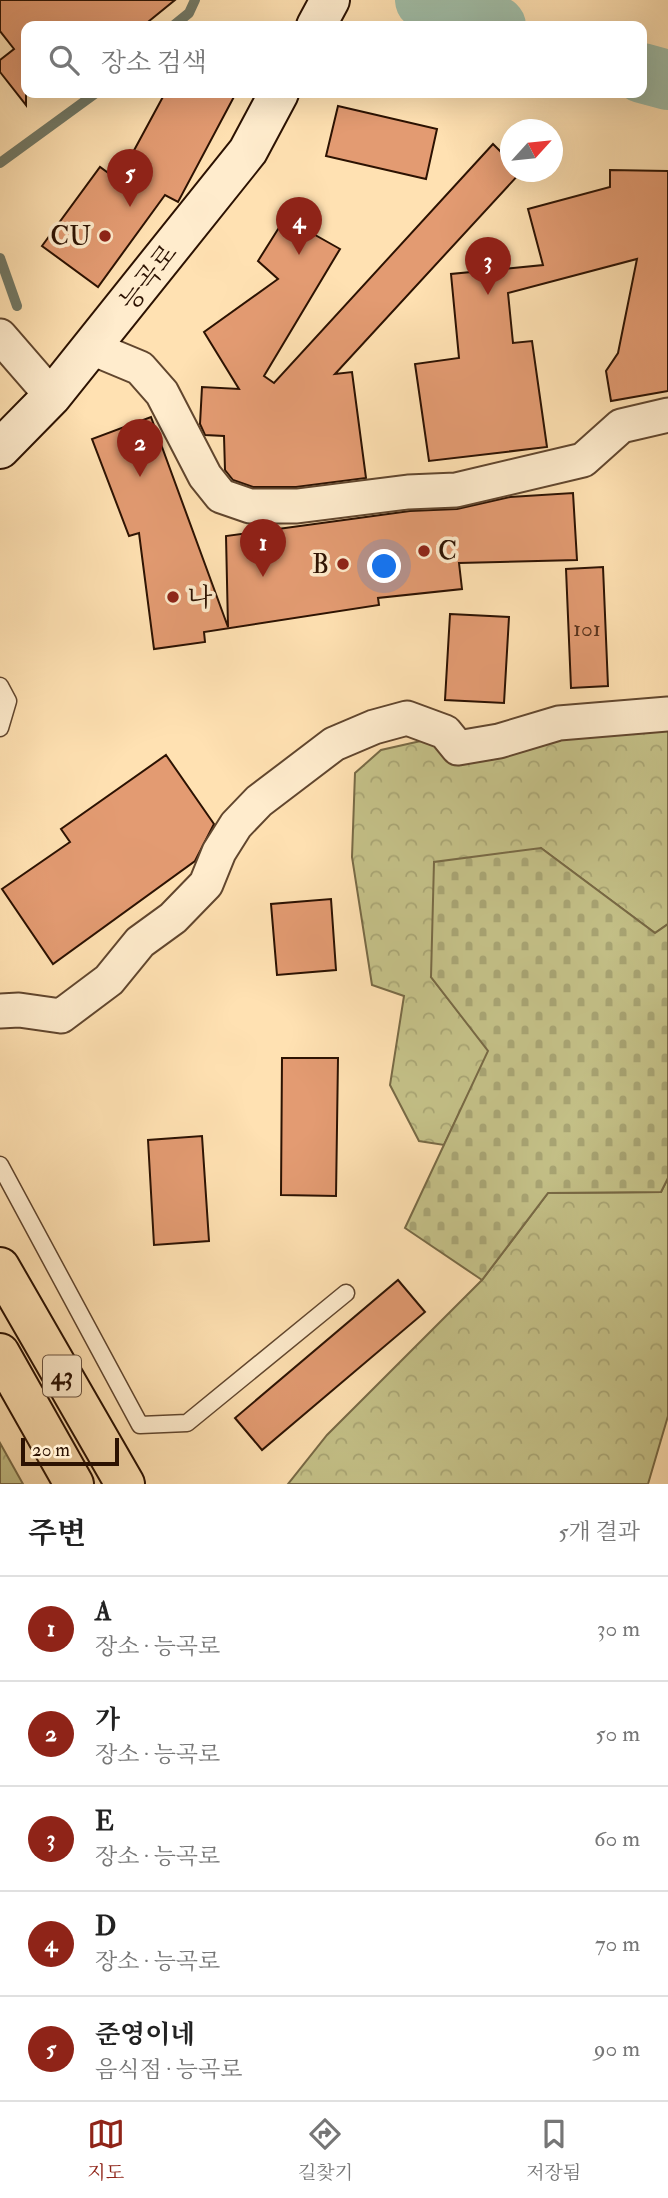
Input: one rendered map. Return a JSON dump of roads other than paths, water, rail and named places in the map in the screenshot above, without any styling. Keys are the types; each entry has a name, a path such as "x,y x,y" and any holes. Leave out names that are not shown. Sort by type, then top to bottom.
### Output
{"highway":[{"name":"43","path":"0,1267 125,1484"},
{"name":"43","path":"0,1353 74,1484"}],"street":[{"path":"319,21 330,0"},
{"name":"능곡로","path":"0,449 52,396 92,348 248,151 276,98"},
{"path":"0,336 52,396"},
{"path":"92,348 140,368 162,393 205,476 220,496 250,506 297,506 408,492 456,490 583,460 621,426 668,415"},
{"path":"0,1011 19,1010 61,1016 109,980 140,942 173,918 206,884 219,852 236,825 294,772 334,744 407,718 445,732 458,748 499,741 559,723 668,714"}],"lane":[{"path":"0,686 8,701 0,728"},
{"path":"0,1165 139,1425 187,1423 346,1293"}],"waterway":[{"path":"179,21 189,13 195,0"},
{"path":"425,0 482,21"},
{"path":"647,74 668,80"},
{"path":"0,163 89,98"},
{"path":"0,258 17,306"}],"place":[{"name":"준영이네","path":"130,207"},
{"name":"CU","path":"105,236"},
{"name":"D","path":"299,255"},
{"name":"E","path":"488,295"},
{"name":"가","path":"140,477"},
{"name":"C","path":"424,551"},
{"name":"B","path":"343,564"},
{"name":"A","path":"263,577"},
{"name":"나","path":"173,597"}]}
